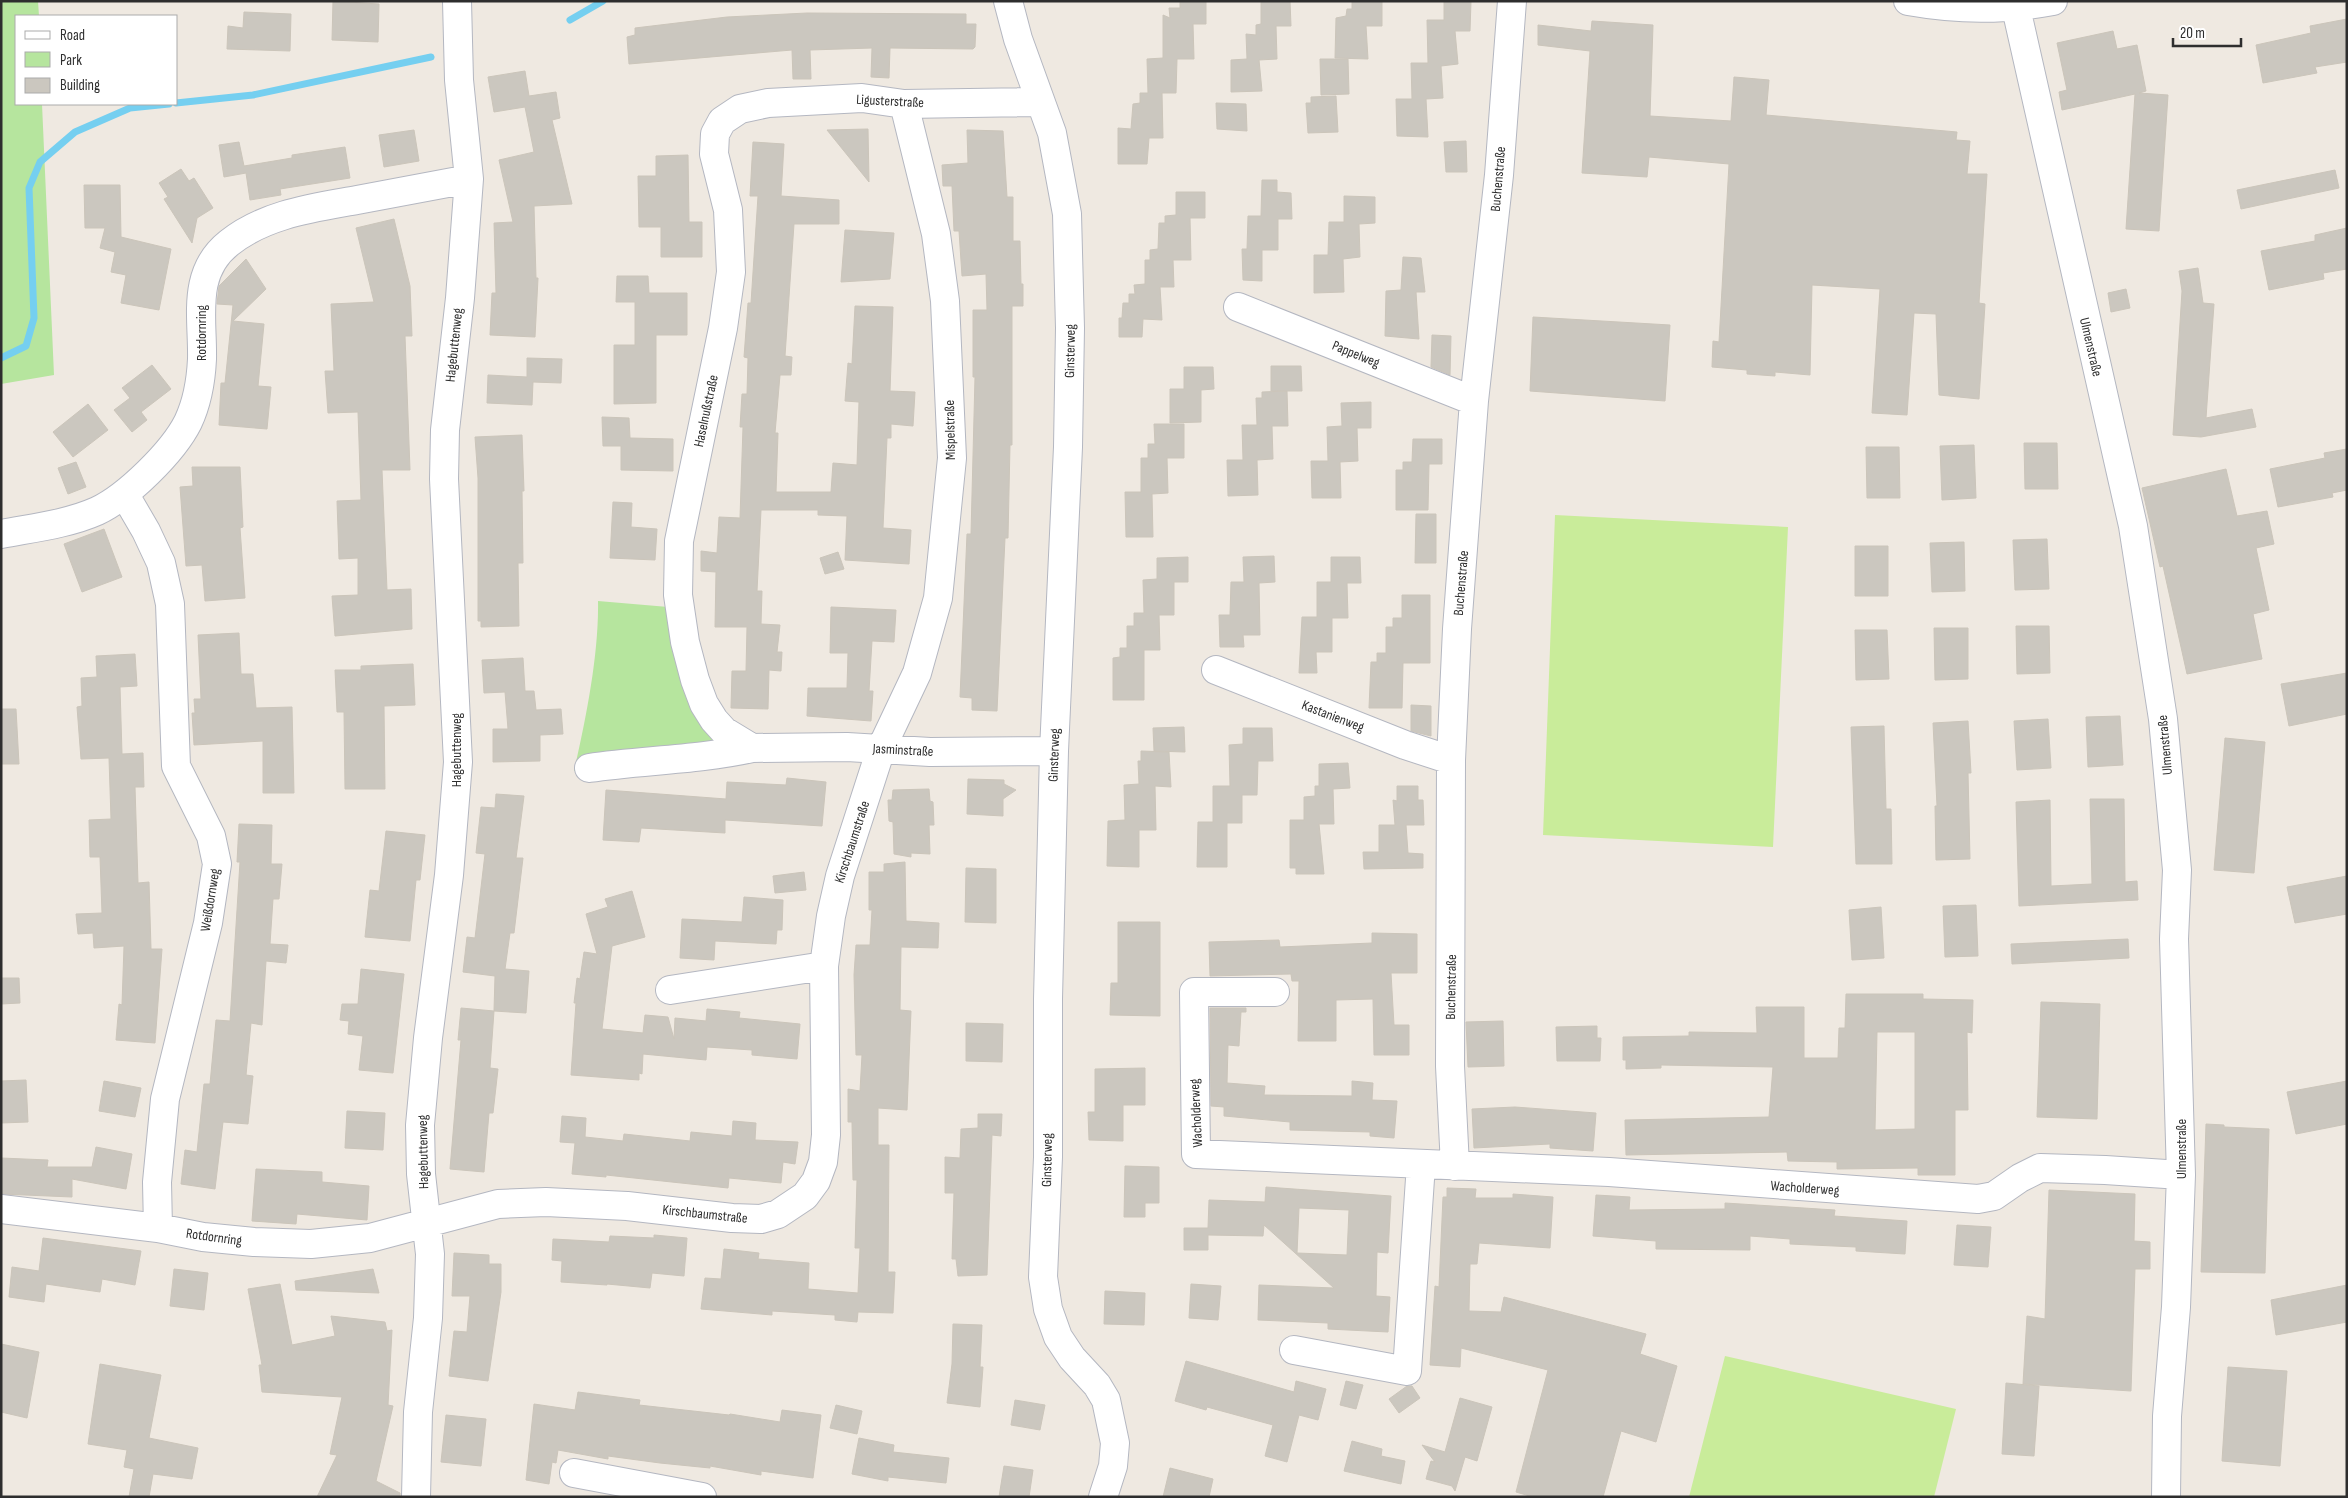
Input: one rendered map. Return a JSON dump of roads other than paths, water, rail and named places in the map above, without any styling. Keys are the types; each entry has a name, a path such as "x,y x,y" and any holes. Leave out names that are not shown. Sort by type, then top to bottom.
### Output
{"street":[{"name":"Hagebuttenweg","path":"416,1497 418,1412 428,1309 430,1254 421,1174 420,1125 428,1038 450,875 458,762 446,544 445,430 460,298 469,179 459,80 457,1"},
{"name":"Ginsterweg","path":"1008,1 1052,134 1068,214 1070,328 1068,447 1054,751 1048,999 1048,1156 1043,1277 1048,1309 1058,1337 1072,1358 1097,1385 1108,1407 1115,1443 1113,1466 1103,1497"},
{"name":"Buchenstraße","path":"1454,1166 1450,1066 1451,760 1457,629 1474,401 1499,175 1512,1"},
{"path":"1908,1 1962,9 2016,8 2053,1"},
{"name":"Ulmenstraße","path":"2016,8 2133,526 2159,684 2176,870 2174,939 2181,1175 2176,1307 2167,1416 2166,1497"},
{"name":"Ligusterstraße","path":"740,109 768,102 862,98 904,104 1040,102"},
{"name":"Mispelstraße","path":"881,749 917,673 938,598 952,458 945,301 936,234 904,104"},
{"name":"Haselnußstraße","path":"740,109 722,121 715,134 714,154 728,210 731,272 723,328 679,541 678,595 694,680 714,720 738,741 752,748"},
{"name":"Rotdornring","path":"1,534 96,512 125,495 165,452 187,423 197,396 202,360 200,294 209,268 227,244 253,226 301,211 469,179"},
{"name":"Pappelweg","path":"1238,307 1474,401"},
{"name":"Weißdornweg","path":"125,495 146,531 161,563 170,604 176,766 211,836 217,864 208,923 165,1100 157,1182 158,1228"},
{"name":"Kastanienweg","path":"1216,670 1405,745 1451,760"},
{"name":"Jasminstraße","path":"589,768 620,763 704,757 752,748 881,749 930,752 1054,751"},
{"name":"Kirschbaumstraße","path":"427,1223 498,1204 546,1202 627,1206 732,1218 761,1219 778,1214 804,1196 816,1181 824,1162 826,1135 824,966 840,876 881,749"},
{"path":"670,990 824,966"},
{"name":"Wacholderweg","path":"1275,992 1194,992 1196,1154 1350,1159 1454,1166 1609,1172 1978,1200 1994,1196 2020,1178 2040,1168 2181,1175"},
{"path":"1294,1350 1408,1371 1421,1164"},
{"name":"Rotdornring","path":"1,1209 158,1228 203,1237 254,1242 311,1244 370,1238 427,1223"},
{"path":"574,1474 669,1494 702,1497"}],"waterway":[{"path":"570,20 603,1"},
{"path":"178,103 253,95 431,57"},
{"path":"1,358 26,346 34,318 29,188 40,162 75,132 130,108 159,105"}]}
